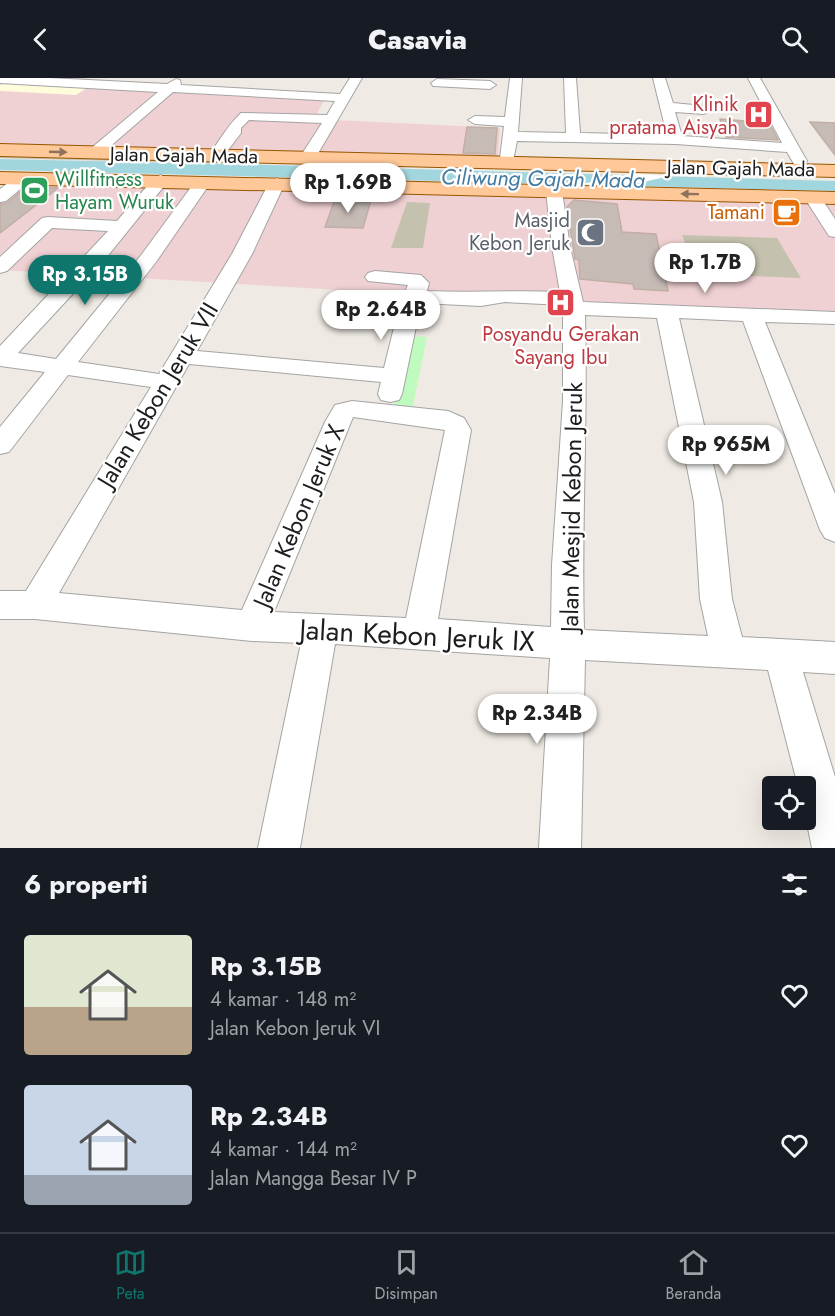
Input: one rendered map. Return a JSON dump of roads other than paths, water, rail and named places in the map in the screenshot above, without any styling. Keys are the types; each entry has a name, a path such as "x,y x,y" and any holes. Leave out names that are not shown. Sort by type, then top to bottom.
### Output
{"main road":[{"name":"Jalan Gajah Mada","path":"0,150 459,161 680,173 817,184 835,171"},
{"path":"459,161 470,158 762,165 817,184"},
{"path":"0,171 269,176 558,189 641,175 680,173"},
{"path":"0,178 585,191 613,188 680,173"},
{"path":"467,189 817,184"}],"street":[{"path":"94,153 181,78"},
{"path":"265,94 280,78"},
{"path":"308,157 356,78"},
{"path":"508,159 516,78"},
{"path":"570,78 573,137"},
{"path":"659,78 676,140"},
{"path":"754,78 793,148 817,184 835,232"},
{"path":"0,79 343,98"},
{"path":"436,85 490,85"},
{"path":"668,108 704,110"},
{"path":"217,155 234,133 234,128 246,116 331,119"},
{"path":"475,120 512,129 573,137 676,140 793,148"},
{"path":"0,197 24,178"},
{"path":"0,358 123,226 161,180"},
{"path":"0,445 149,258 203,182"},
{"name":"Jalan Kebon Jeruk VII","path":"35,605 242,254 277,183"},
{"name":"Jalan Mesjid Kebon Jeruk","path":"558,189 561,247 573,303 575,401 567,565 568,644 560,848"},
{"path":"0,267 48,222 123,226"},
{"path":"375,277 414,279 419,283 415,297 410,303 385,413 448,420 455,424 458,430 419,633"},
{"path":"415,297 481,300 505,296 667,312 835,318"},
{"path":"667,312 708,502 716,599 721,626 730,654"},
{"path":"752,315 835,530"},
{"path":"180,356 394,376"},
{"path":"0,358 165,382"},
{"name":"Jalan Kebon Jeruk X","path":"252,626 344,411 352,409 385,413"},
{"name":"Jalan Kebon Jeruk IX","path":"0,605 35,605 252,626 419,633 730,654 835,658"},
{"path":"279,848 321,629"},
{"path":"781,657 806,738 833,848"}],"water":[{"name":"Ciliwung Gajah Mada","path":"0,159 835,181 835,191 0,170"}],"place":[{"name":"Klinik pratama Aisyah","path":"759,115"},
{"name":"Willfitness Hayam Wuruk","path":"34,191"},
{"name":"Tamani","path":"786,212"},
{"name":"Masjid Kebon Jeruk","path":"591,232"},
{"name":"Posyandu Gerakan Sayang Ibu","path":"561,303"}]}
